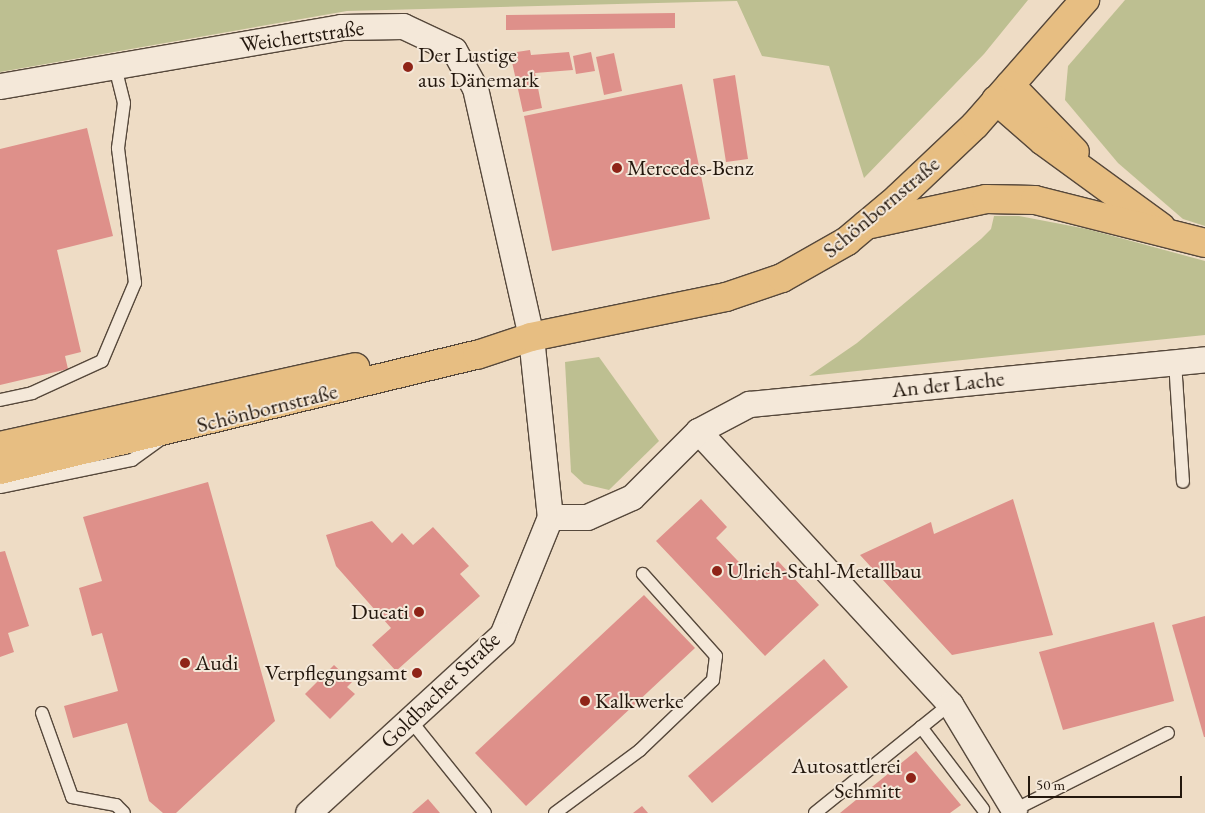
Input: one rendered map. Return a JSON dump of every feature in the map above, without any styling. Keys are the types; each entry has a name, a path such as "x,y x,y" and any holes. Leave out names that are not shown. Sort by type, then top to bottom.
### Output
{"main road":[{"name":"Schönbornstraße","path":"0,470 173,431 477,355 531,337 726,298 812,262 866,225 1003,93 1085,0"},
{"path":"1003,93 1043,141 1092,172 1148,219 1192,240"},
{"path":"866,225 986,199 1035,200 1192,240"},
{"name":"Schönbornstraße","path":"0,446 474,340 531,337"}],"street":[{"name":"Weichertstraße","path":"0,86 341,27 403,26 454,50 475,88 489,138 531,337"},
{"name":"Goldbacher Straße","path":"308,813 411,721 502,635 550,517 531,337"},
{"name":"An der Lache","path":"550,517 588,517 632,497 698,431 749,404 1205,359"},
{"path":"698,431 950,704 1009,801"}],"lane":[{"path":"0,400 32,394 102,361 136,283 118,148 124,103 116,66"},
{"path":"1174,362 1183,482"},
{"path":"0,487 132,460 173,431"},
{"path":"556,813 640,750 713,680 716,656 643,574"},
{"path":"815,813 950,704"},
{"path":"42,713 72,797 116,805 124,813"},
{"path":"411,721 485,813"},
{"path":"922,727 981,811 1009,801 1168,733"}],"green space":[{"path":"0,0 1028,0 984,54 864,178 829,66 762,56 737,1 347,11 0,72"},
{"path":"1125,0 1205,0 1205,226 1183,219 1118,163 1065,100 1068,66"},
{"path":"994,216 1019,216 1087,229 1205,261 1205,335 809,376 857,343 981,239 991,229"},
{"path":"599,357 659,441 609,490 584,484 571,472 565,362"}],"building":[{"path":"675,13 675,28 506,30 506,15"},
{"path":"530,50 531,55 569,52 573,70 535,73 542,108 523,112 510,53"},
{"path":"591,52 595,71 576,74 573,56"},
{"path":"614,53 622,91 604,95 596,57"},
{"path":"735,75 748,159 726,162 713,79"},
{"name":"Mercedes-Benz","path":"682,84 710,219 552,251 524,116"},
{"path":"87,128 113,236 57,250 81,352 65,356 68,369 0,385 0,149"},
{"name":"Audi","path":"208,482 275,721 176,813 163,813 149,801 127,723 73,738 64,706 118,691 102,633 92,636 79,588 102,581 83,517"},
{"name":"Ulrich-Stahl-Metallbau","path":"701,499 727,527 716,538 757,581 778,561 819,605 765,656 656,541"},
{"path":"1013,499 1053,635 952,655 860,555 931,522 934,534"},
{"name":"Ducati","path":"372,521 392,543 402,533 413,545 433,527 469,566 460,574 480,596 396,671 372,645 391,628 336,566 326,535"},
{"path":"5,551 29,626 8,633 14,652 0,657 0,552"},
{"name":"Kalkwerke","path":"644,595 695,648 526,806 475,753"},
{"path":"1205,616 1205,737 1204,737 1172,625"},
{"path":"1154,622 1174,701 1063,730 1039,652"},
{"path":"824,659 848,687 712,803 688,776"},
{"path":"334,665 352,682 347,687 355,694 330,719 305,694"},
{"name":"Autosattlerei Schmitt","path":"916,751 961,805 950,813 840,813"},
{"path":"428,799 440,813 412,813"},
{"path":"642,806 648,813 633,813"}],"place":[{"name":"Der Lustige aus Dänemark","path":"408,67"},
{"name":"Mercedes-Benz","path":"617,168"},
{"name":"Ulrich-Stahl-Metallbau","path":"717,571"},
{"name":"Ducati","path":"419,612"},
{"name":"Audi","path":"185,663"},
{"name":"Verpflegungsamt","path":"417,673"},
{"name":"Kalkwerke","path":"585,701"},
{"name":"Autosattlerei Schmitt","path":"911,778"}]}
